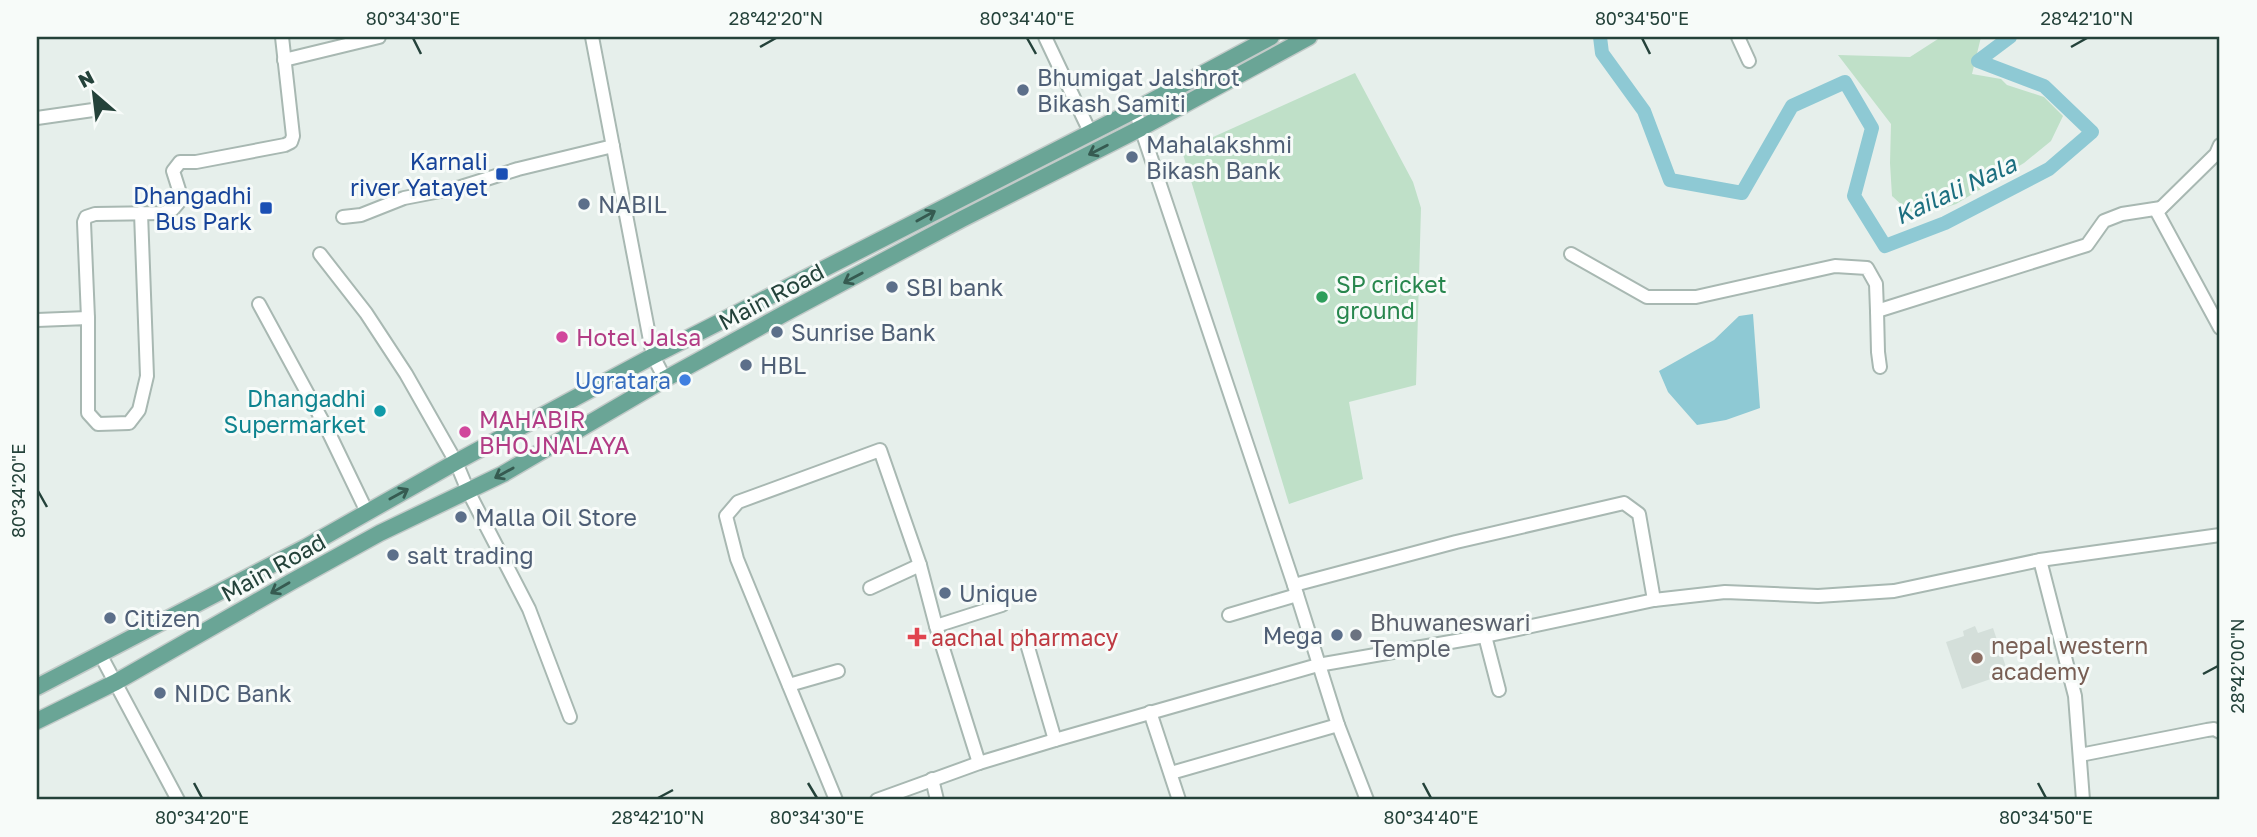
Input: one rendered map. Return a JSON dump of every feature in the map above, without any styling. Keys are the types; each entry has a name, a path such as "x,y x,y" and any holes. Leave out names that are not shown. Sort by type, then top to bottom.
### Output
{"main road":[{"name":"Main Road","path":"37,687 306,547 456,462 653,356 1135,110 1271,37"},
{"name":"Main Road","path":"37,721 116,682 380,533 514,467 665,379 876,265 1141,128 1309,37"},
{"path":"868,247 876,265"},
{"path":"306,547 316,568"}],"street":[{"path":"141,213 147,376 139,411 129,423 98,424 88,413 86,217 95,214 163,212 173,209 179,202 179,190 173,171 180,162 195,162 291,142 293,136 282,37"},
{"path":"284,60 379,37"},
{"path":"592,37 653,356 665,379"},
{"path":"1045,37 1090,132"},
{"path":"1738,37 1749,61"},
{"path":"37,118 93,110"},
{"path":"1135,110 1338,725 1367,800"},
{"path":"2220,145 2216,153 2157,212 2220,328"},
{"path":"343,217 361,215 404,198 461,187 518,169 613,146"},
{"path":"1877,311 2087,246 2104,221 2122,214 2161,208"},
{"path":"320,254 366,313 406,374 456,462 468,491 529,608 570,718"},
{"path":"1571,254 1647,298 1696,297 1835,266 1867,268 1876,284 1880,367"},
{"path":"259,304 328,431 366,512"},
{"path":"37,320 88,318"},
{"path":"836,800 737,559 726,516 738,502 880,450 920,565 979,763"},
{"path":"1229,615 1295,590 1456,542 1624,503 1639,514 1654,600"},
{"path":"877,800 979,763 1318,665 1485,636 1654,600 1725,592 1818,596 1894,591 2040,560 2220,535"},
{"path":"2040,560 2075,696 2082,800"},
{"path":"870,588 920,565"},
{"path":"936,626 1002,606"},
{"path":"1485,636 1499,691"},
{"path":"1026,637 1055,740"},
{"path":"100,654 178,800"},
{"path":"789,685 838,671"},
{"path":"1150,712 1179,800"},
{"path":"1171,773 1338,725"},
{"path":"2080,755 2207,730 2220,732"},
{"path":"932,779 937,800"}],"shaded area":[{"name":"nepal western academy","path":"1975,626 1978,633 1993,628 2008,673 1962,689 1946,642 1964,636 1963,631"}],"green space":[{"path":"1941,37 1981,37 1972,74 2001,79 2007,85 2044,97 2063,116 2051,141 2024,163 1956,204 1915,217 1892,196 1891,124 1838,55 1910,57"},
{"name":"SP cricket ground","path":"1355,73 1413,182 1421,208 1416,385 1349,402 1363,479 1289,504 1182,151"}],"water":[{"path":"1753,314 1760,408 1726,420 1697,425 1668,392 1659,371 1714,340 1739,316"}],"waterway":[{"name":"Kailali Nala","path":"1600,37 1602,53 1644,111 1670,180 1742,193 1792,106 1845,82 1872,128 1854,196 1885,246 1945,223 2049,169 2092,132 2044,86 1978,61 2010,37"}],"place":[{"name":"Bhumigat Jalshrot Bikash Samiti","path":"1023,90"},
{"name":"Mahalakshmi Bikash Bank","path":"1132,157"},
{"name":"Karnali river Yatayet","path":"502,174"},
{"name":"NABIL","path":"584,204"},
{"name":"Dhangadhi Bus Park","path":"266,208"},
{"name":"SBI bank","path":"892,287"},
{"name":"SP cricket ground","path":"1322,297"},
{"name":"Sunrise Bank","path":"777,332"},
{"name":"Hotel Jalsa","path":"562,337"},
{"name":"HBL","path":"746,365"},
{"name":"Ugratara","path":"685,380"},
{"name":"Dhangadhi Supermarket","path":"380,411"},
{"name":"MAHABIR BHOJNALAYA","path":"465,432"},
{"name":"Malla Oil Store","path":"461,517"},
{"name":"salt trading","path":"393,555"},
{"name":"Unique","path":"945,593"},
{"name":"Citizen","path":"110,618"},
{"name":"Mega","path":"1337,635"},
{"name":"Bhuwaneswari Temple","path":"1356,635"},
{"name":"aachal pharmacy","path":"917,637"},
{"name":"nepal western academy","path":"1977,658"},
{"name":"NIDC Bank","path":"160,693"}]}
